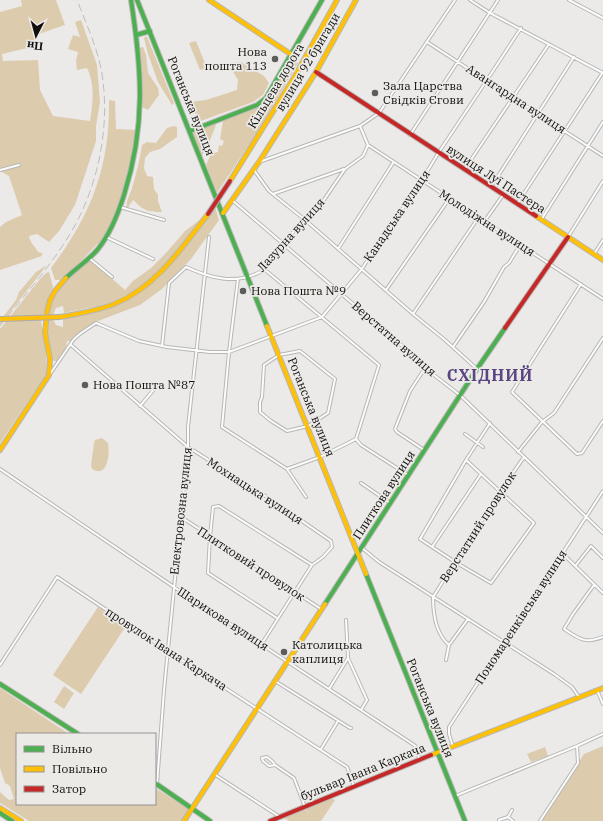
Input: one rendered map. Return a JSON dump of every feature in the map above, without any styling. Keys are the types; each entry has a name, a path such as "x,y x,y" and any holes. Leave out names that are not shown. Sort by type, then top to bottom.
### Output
{"main road":[{"path":"0,450 49,375 51,363 45,325 50,300 53,293 60,284 97,251 106,237 120,207 136,156 139,130 140,95 136,35 131,0"},
{"name":"Роганська вулиця","path":"137,0 465,821"},
{"path":"209,0 292,55"},
{"name":"вулиця 92 бригади","path":"190,131 262,102 270,92 292,55 322,0"},
{"name":"Кільцева дорога","path":"0,319 60,317 80,314 103,308 122,300 154,279 173,260 230,182 295,76 337,0"},
{"name":"вулиця 92 бригади","path":"223,213 254,170 316,72 356,0"},
{"path":"136,35 150,31"},
{"name":"вулиця Луї Пастера","path":"316,72 603,260"},
{"name":"Плиткова вулиця","path":"184,821 256,708 288,662 391,504 477,369 568,237"},
{"path":"0,684 76,733"},
{"name":"бульвар Івана Каркача","path":"270,821 419,759 438,753 603,688"},
{"path":"156,784 210,821"},
{"path":"0,808 12,821"},
{"path":"0,813 21,821"}],"street":[{"path":"259,162 360,126 379,113 455,0"},
{"path":"470,0 490,13 603,72 517,204"},
{"path":"410,135 498,0"},
{"path":"569,0 603,18"},
{"name":"Канадська вулиця","path":"229,352 322,317 361,270 422,180 438,153 488,80 521,28"},
{"name":"Авангардна вулиця","path":"428,42 603,156"},
{"path":"464,170 549,44"},
{"path":"491,187 574,58"},
{"path":"541,220 603,122"},
{"path":"360,126 368,145"},
{"name":"Молодіжна вулиця","path":"368,145 603,299"},
{"name":"Лазурна вулиця","path":"272,194 345,169 363,156 368,145"},
{"path":"338,249 394,162"},
{"path":"0,170 19,165"},
{"name":"Лазурна вулиця","path":"238,279 254,276 264,269 304,219 315,213 345,169"},
{"path":"254,170 272,194 304,219 477,369"},
{"name":"Плиткова вулиця","path":"568,237 603,181"},
{"path":"484,222 503,195"},
{"path":"386,290 449,198"},
{"name":"Верстатна вулиця","path":"232,200 415,356 425,368 461,396 603,533"},
{"path":"120,207 164,220"},
{"path":"413,314 478,218"},
{"path":"106,237 153,259"},
{"name":"Електровозна вулиця","path":"156,784 188,448 188,427 209,237"},
{"path":"594,254 603,240"},
{"path":"453,347 484,302 504,267 509,263 520,245"},
{"path":"89,258 112,277"},
{"path":"162,346 169,283 186,267 204,275 238,279 222,428 287,469 306,497"},
{"path":"264,269 379,364 356,439 320,456 287,469"},
{"path":"580,284 513,389 514,394 577,454 582,452 603,422"},
{"path":"49,375 74,340 96,323 139,341 162,346 229,352"},
{"path":"518,452 542,422 554,413 603,338"},
{"name":"Мохнацька вулиця","path":"71,345 188,448 267,497 331,540 332,547 323,557 312,565"},
{"path":"300,351 335,379 328,413 308,426 287,431 260,412 264,366 280,355 300,351"},
{"path":"425,368 410,391 395,429 396,432 425,451"},
{"path":"140,406 156,387"},
{"path":"466,460 534,523 491,583 420,539 466,460 490,423"},
{"path":"465,434 484,447"},
{"path":"356,439 361,445 409,476"},
{"name":"Верстатний провулок","path":"433,597 524,457"},
{"name":"Шарикова вулиця","path":"0,469 260,645 329,688 414,745 418,750 419,759"},
{"path":"432,547 481,474"},
{"path":"361,483 391,504"},
{"name":"Пономаренківська вулиця","path":"453,747 449,736 449,727 537,591 563,554 603,490"},
{"path":"260,645 312,565 219,506 213,507 208,573 277,618"},
{"name":"Плитковий провулок","path":"181,517 321,610"},
{"path":"576,566 591,546 603,558"},
{"path":"362,548 379,562 572,687 579,697"},
{"path":"563,554 603,593"},
{"name":"провулок Івана Каркача","path":"0,665 57,577 347,767 354,786"},
{"path":"594,585 572,614 564,629 584,641 593,641 603,637"},
{"path":"433,597 433,608 437,624 443,640 449,645"},
{"path":"446,660 449,645 468,619"},
{"path":"346,620 348,658 366,700 362,710"},
{"path":"329,688 348,658"},
{"path":"275,680 338,721 352,728"},
{"path":"597,690 603,704"},
{"path":"320,749 338,721"},
{"path":"455,796 603,734"},
{"path":"540,821 578,763 577,746"},
{"path":"275,765 269,766 263,761 262,758 267,757 275,765 294,778 305,807"},
{"path":"214,774 280,817"},
{"path":"499,820 508,817 512,810"},
{"path":"508,817 513,821"}],"shaded area":[{"path":"21,0 56,0 65,25 36,35 36,46 2,54 3,61 38,60 40,90 53,116 90,121 93,94 90,74 87,68 77,70 76,61 78,52 68,49 73,35 80,37 75,22 81,20 97,65 100,102 96,126 96,141 75,205 59,231 49,242 37,234 29,236 31,243 38,252 42,253 42,256 0,270 0,227 6,222 22,215 9,176 0,171 0,12 22,6"},
{"path":"145,37 147,37 174,103 172,105 158,82 148,54"},
{"path":"196,41 207,68 200,70 189,43"},
{"path":"143,47 146,55 148,73 158,88 159,95 148,110 142,107 142,76 139,48"},
{"path":"291,60 298,63 262,125 217,193 206,165 211,154 218,152 219,145 222,146 224,141 220,139 223,121 263,104"},
{"path":"237,62 241,62 264,76 269,83 263,95 253,102 198,122 191,102 206,100 237,90 238,80 232,70"},
{"path":"109,100 115,101 116,129 137,130 132,161 124,193 113,223 96,250 98,243 60,280 55,280 51,268 77,229 87,209 102,169 106,147"},
{"path":"214,123 216,125 210,142 202,156 193,132"},
{"path":"174,126 177,127 177,137 160,149 150,152 145,158 144,168 147,176 153,177 154,189 158,195 158,201 162,212 146,210 133,200 127,209 127,201 132,188 142,145 147,142 156,143 167,128"},
{"path":"215,207 219,220 191,259 162,289 140,305 98,321 70,341 67,341 66,348 57,361 54,361 50,350 47,329 51,305 63,285 80,268 91,260 125,290 133,281 151,268 185,231 201,219 166,264 145,283 107,304 64,313 63,306 56,308 53,319 56,325 63,327 63,318 108,308 126,300 142,290 169,266"},
{"path":"47,265 0,325 0,321 16,300 19,292 36,272"},
{"path":"49,272 53,287 41,321 46,350 47,373 0,443 0,329 40,279"},
{"path":"102,438 108,443 109,453 105,468 102,471 97,471 92,469 91,465 94,443 95,440"},
{"path":"98,607 126,626 81,694 53,675"},
{"path":"64,686 74,693 64,709 54,702"},
{"path":"0,688 68,733 16,733 16,805 156,805 156,789 189,809 181,821 29,821 0,803 0,792 9,800 14,799 10,786 5,783 0,768"},
{"path":"603,746 603,821 540,821 584,754"},
{"path":"545,747 548,756 531,762 527,754"},
{"path":"330,798 335,800 321,821 289,821 283,817 304,809 310,814 305,809"}],"railway":[{"path":"0,326 58,253 74,227 90,193 100,156 104,118 103,81 96,50 77,0"}],"traffic: fast":[{"path":"66,278 94,253 106,237 119,209 131,169 136,145 140,98 138,51 131,0"},
{"path":"137,0 267,326"},
{"path":"190,131 257,105 266,98 322,0"},
{"path":"136,35 150,31"},
{"path":"325,604 505,328"},
{"path":"366,574 465,821"},
{"path":"0,684 76,733"},
{"path":"156,784 210,821"},
{"path":"0,813 12,821"}],"traffic: slow":[{"path":"209,0 292,55"},
{"path":"230,181 295,76 337,0"},
{"path":"223,213 259,162 316,72 356,0"},
{"path":"60,317 87,312 114,304 129,297 142,288 167,266 208,214"},
{"path":"536,216 603,260"},
{"path":"0,450 49,375 50,359 45,333 47,312 50,300 55,291 66,278"},
{"path":"0,319 60,317"},
{"path":"267,326 366,574"},
{"path":"184,821 325,604"},
{"path":"431,755 603,688"},
{"path":"0,808 21,821"}],"traffic: jam":[{"path":"316,72 536,216"},
{"path":"208,214 230,181"},
{"path":"505,328 568,237"},
{"path":"270,821 431,755"}],"place":[{"name":"Нова пошта 113","path":"275,59"},
{"name":"Зала Царства Свідків Єгови","path":"375,93"},
{"name":"Нова Пошта №9","path":"243,291"},
{"name":"Нова Пошта №87","path":"85,385"},
{"name":"Католицька каплиця","path":"284,652"}],"district":[{"name":"СХІДНИЙ","path":"490,375"}]}
